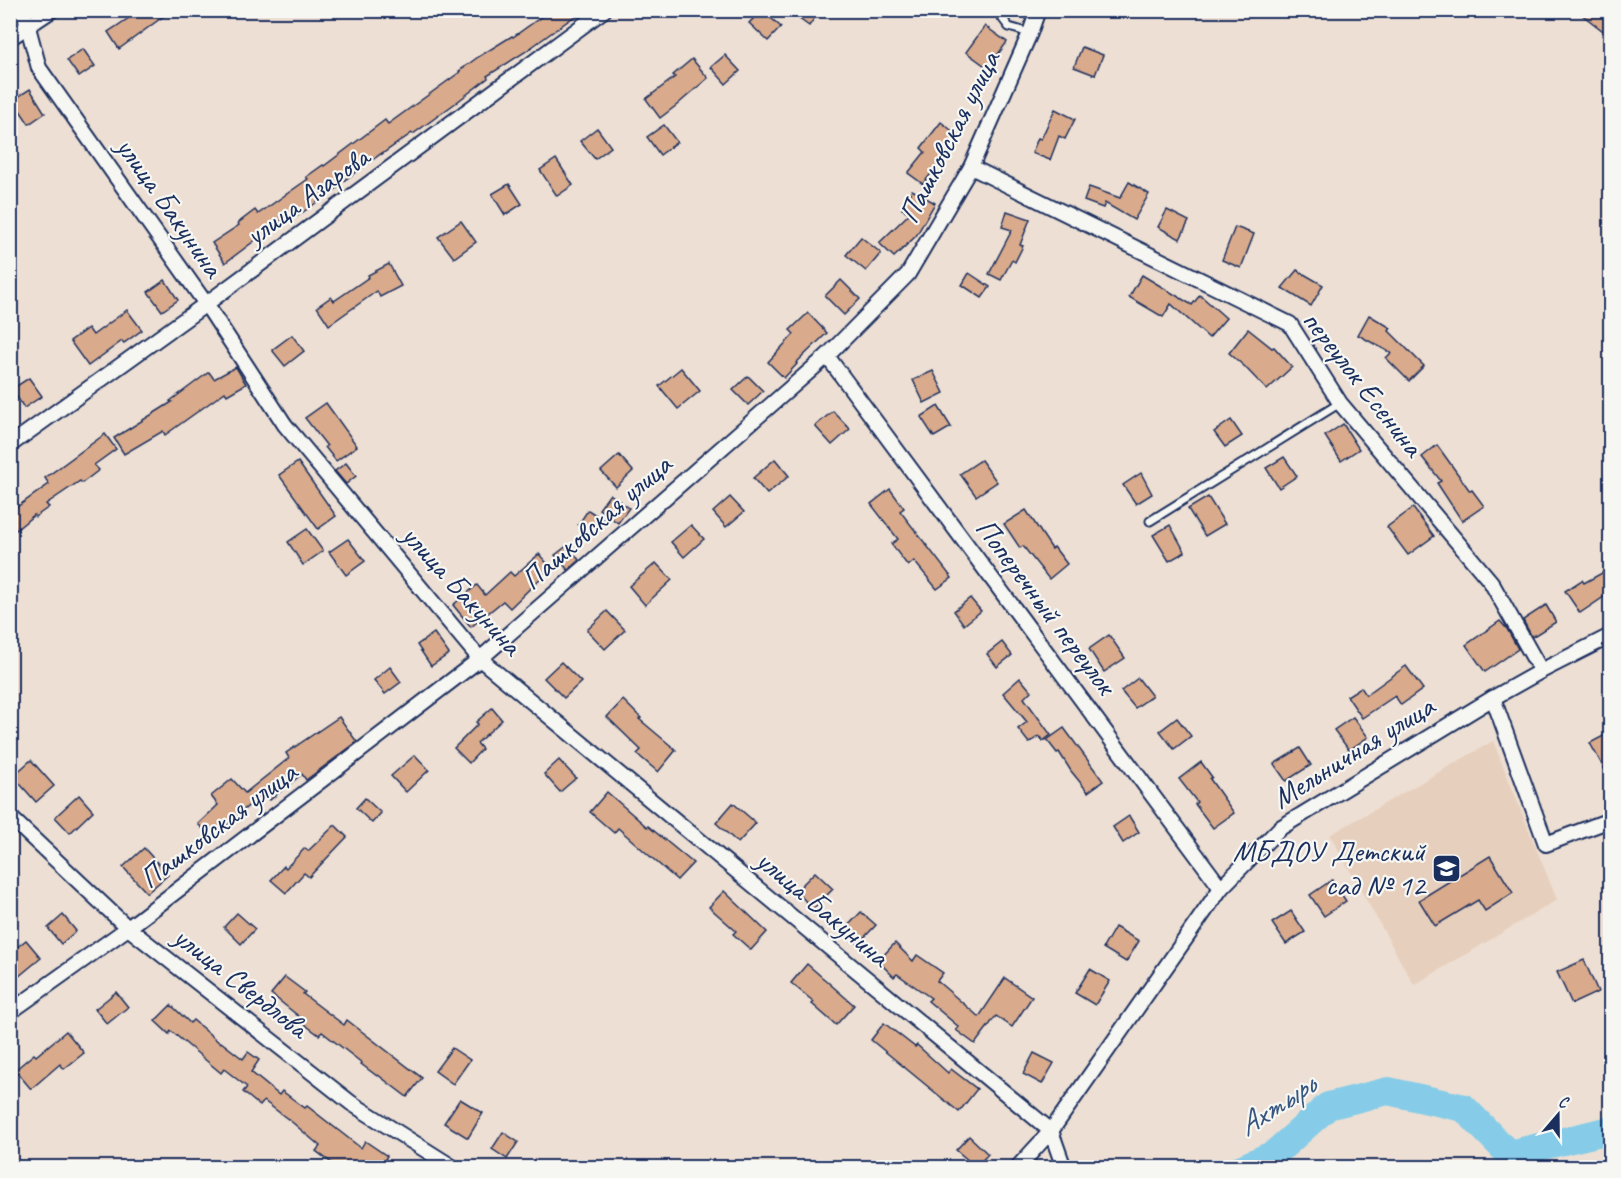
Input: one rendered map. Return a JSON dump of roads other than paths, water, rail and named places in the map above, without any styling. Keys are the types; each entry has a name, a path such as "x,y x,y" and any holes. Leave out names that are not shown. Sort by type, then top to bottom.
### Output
{"street":[{"name":"улица Бакунина","path":"22,10 39,68 206,304 285,425 480,660 1051,1131"},
{"path":"10,38 52,10"},
{"name":"улица Азарова","path":"10,445 206,304 604,10"},
{"name":"Пашковская улица","path":"10,1012 128,928 480,660 827,356 908,274 971,167 1038,10"},
{"name":"переулок Есенина","path":"971,167 1290,324 1340,403 1491,582 1541,671"},
{"name":"Поперечный переулок","path":"827,356 1221,888"},
{"name":"Мельничная улица","path":"1017,1167 1051,1131 1221,888 1280,828 1492,698 1611,636"},
{"path":"1492,698 1546,844 1611,820"},
{"name":"улица Свердлова","path":"10,818 128,928 351,1103 454,1167"},
{"path":"1051,1131 1064,1167"}],"lane":[{"path":"996,10 1009,27 1030,33"},
{"path":"1150,520 1340,403"}],"waterway":[{"name":"Ахтырь","path":"1242,1168 1274,1154 1328,1106 1388,1091 1464,1108 1509,1154 1610,1130"}],"place":[{"name":"МБДОУ Детский сад № 12","path":"1446,868"}]}
